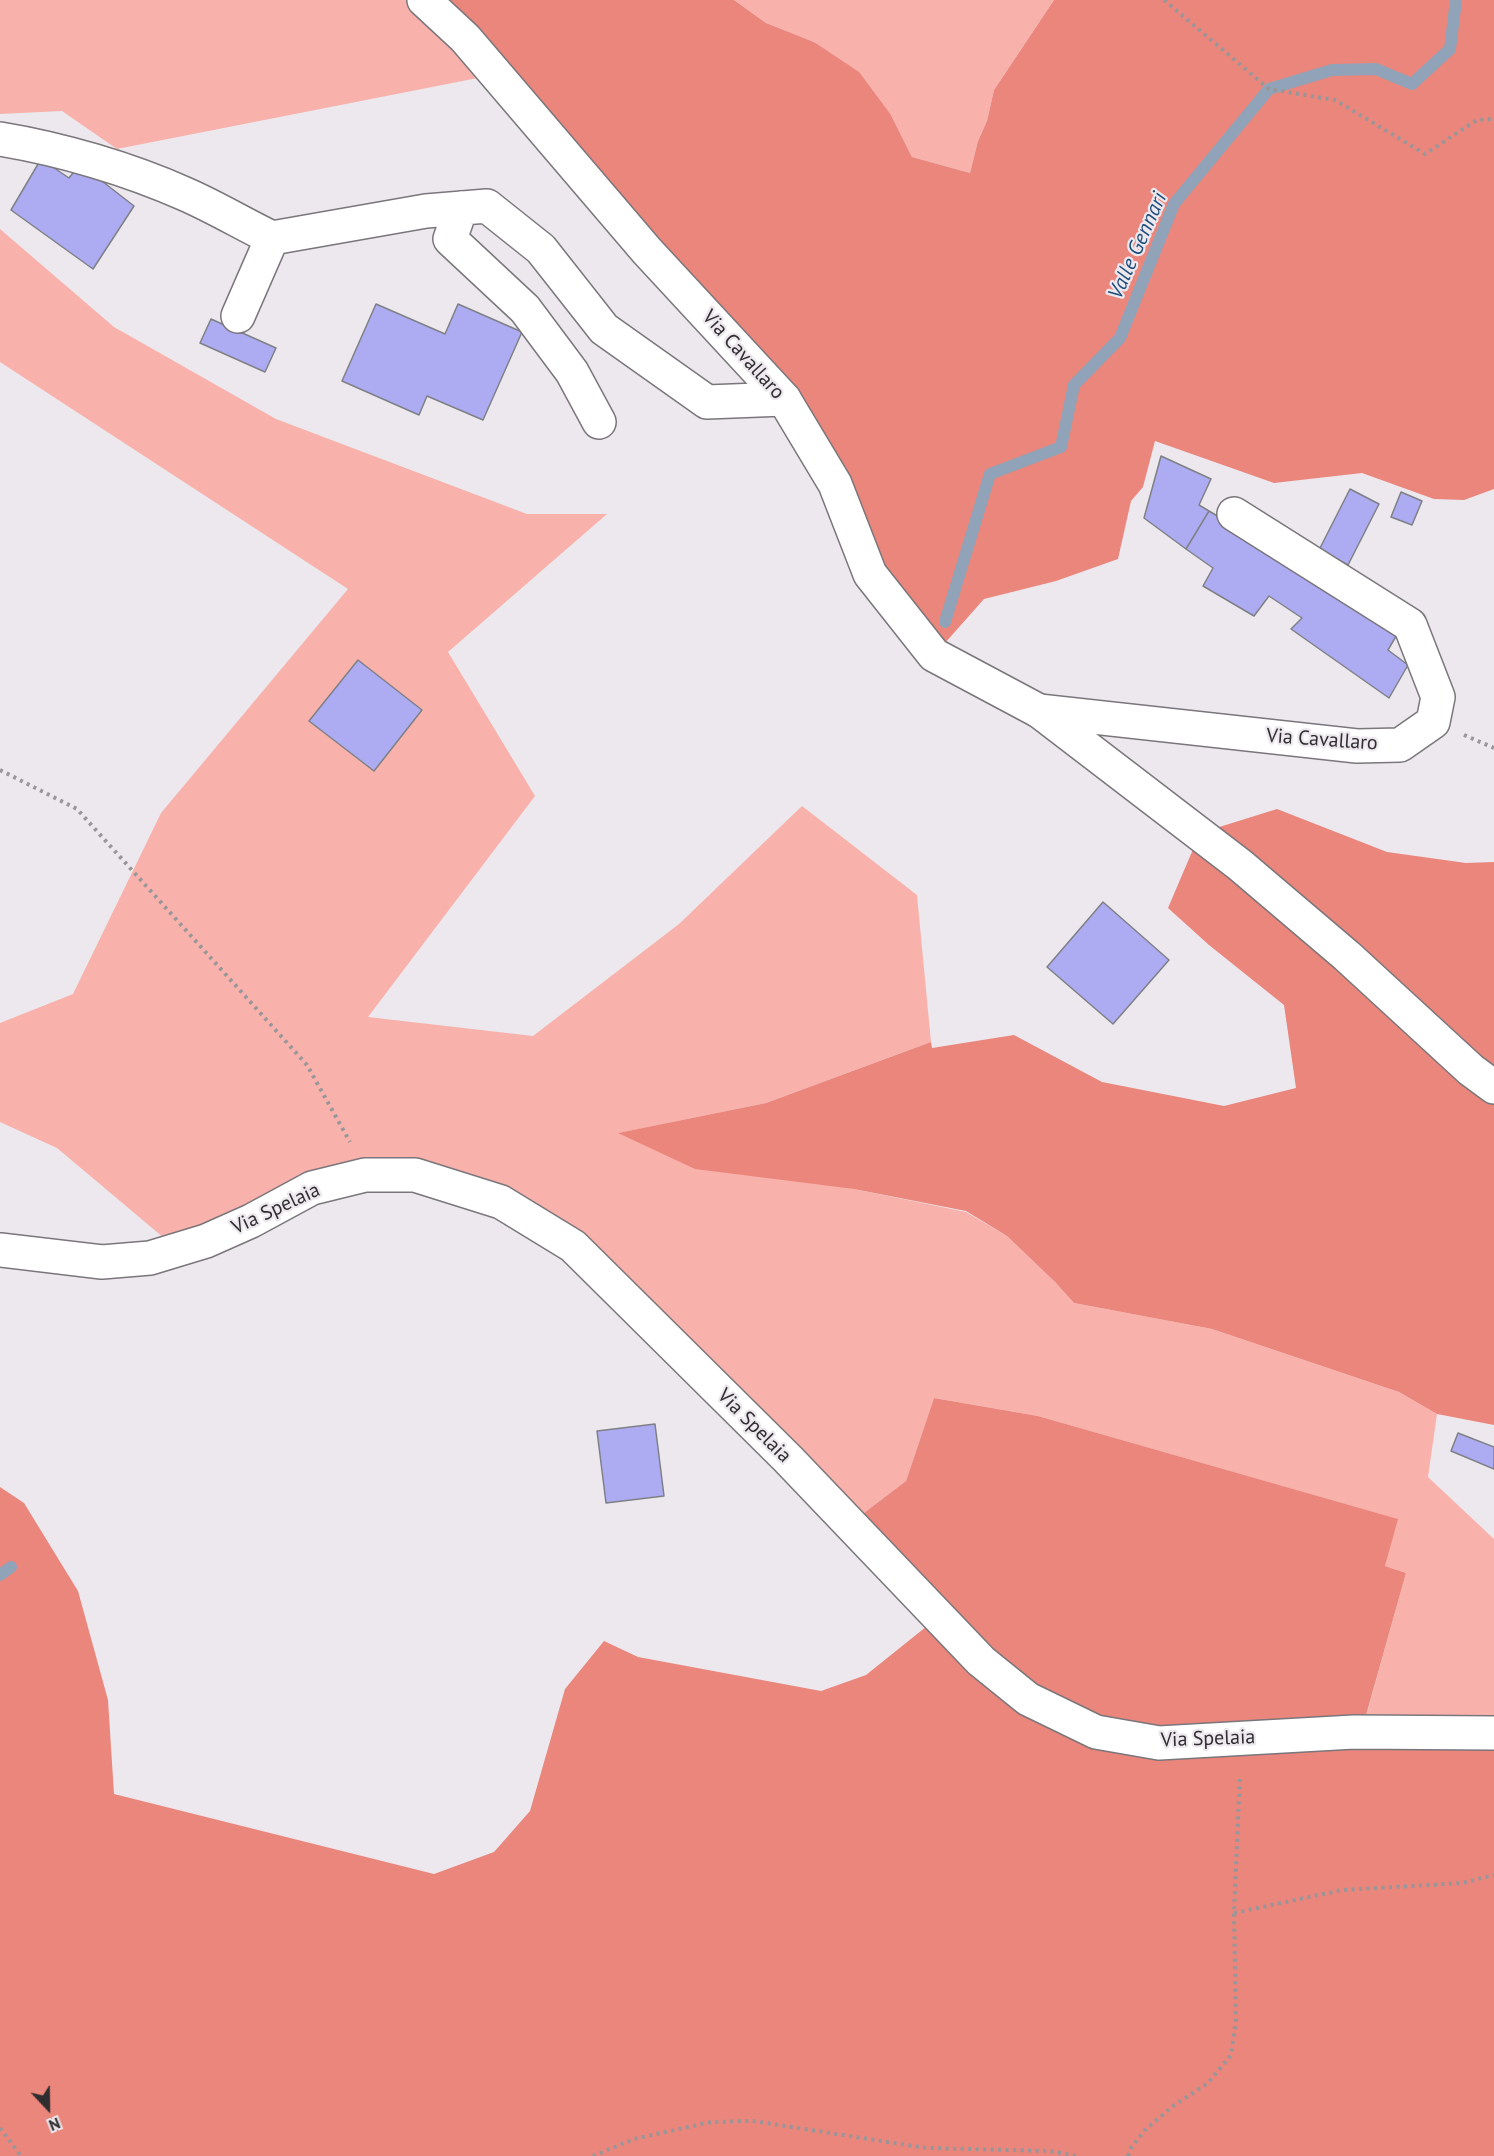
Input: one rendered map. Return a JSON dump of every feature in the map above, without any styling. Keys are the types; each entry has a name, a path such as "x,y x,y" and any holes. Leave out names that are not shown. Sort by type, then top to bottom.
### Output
{"street":[{"name":"Via Cavallaro","path":"424,0 465,38 646,251 784,399 835,484 870,574 934,655 1039,711 1240,865 1347,956 1471,1070 1494,1087"},
{"path":"0,139 104,165 185,194 272,238 426,211 487,206 542,249 604,329 707,402 784,399"},
{"path":"461,208 450,239 525,309 572,372 599,422"},
{"path":"238,316 272,238"},
{"name":"Via Cavallaro","path":"1039,711 1357,746 1400,745 1433,722 1438,697 1410,625 1234,514"},
{"name":"Via Spelaia","path":"0,1250 102,1262 150,1258 206,1241 251,1221 312,1188 364,1175 414,1175 501,1202 573,1246 788,1459 981,1661 1028,1699 1096,1732 1159,1743 1354,1732 1494,1733"}],"path":[{"path":"1164,0 1269,89 1335,100 1425,154 1477,120 1494,119"},
{"path":"0,770 77,809 308,1065 356,1153 364,1175"},
{"path":"1128,2156 1131,2148 1145,2130 1173,2106 1208,2083 1231,2055 1236,2020 1234,1913 1242,1738"},
{"path":"1234,1913 1342,1890 1462,1883 1494,1875"},
{"path":"593,2156 634,2139 689,2126 711,2122 753,2121 926,2148 1050,2151 1077,2156"},
{"path":"0,2128 21,2156"}],"shaded area":[{"path":"0,0 427,0 493,75 117,149 62,111 0,114"},
{"path":"427,0 734,0 766,23 814,42 859,72 891,115 912,157 970,173 978,141 987,121 994,90 1054,0 1494,0 1494,489 1464,500 1434,499 1362,473 1274,483 1155,441 1143,487 1131,501 1118,559 1056,581 984,599 929,661 770,404"},
{"path":"734,0 1054,0 994,90 987,121 978,141 970,173 912,157 891,115 814,42 766,23"},
{"path":"0,229 114,327 276,419 527,514 607,514 448,652 535,796 368,1017 533,1036 679,924 802,806 917,895 931,1042 766,1103 619,1133 854,1189 966,1212 1007,1236 1074,1303 1212,1329 1399,1392 1437,1414 1428,1477 1494,1539 1494,1718 1365,1720 1406,1573 1385,1566 1397,1519 1038,1416 934,1398 906,1481 852,1522 539,1232 434,1185 303,1196 170,1243 57,1148 0,1122 0,1023 73,994 161,813 348,589 0,362"},
{"path":"1277,809 1387,852 1466,863 1494,862 1494,1425 1437,1414 1399,1392 1212,1329 1074,1303 1007,1236 966,1211 854,1189 695,1169 618,1133 766,1103 931,1042 932,1048 1014,1035 1102,1082 1224,1106 1296,1088 1284,1005 1209,945 1168,908 1200,833"},
{"path":"934,1398 1038,1416 1398,1519 1385,1566 1406,1573 1365,1719 1494,1718 1494,2156 0,2156 0,1487 24,1503 78,1591 108,1700 114,1794 434,1874 494,1852 530,1811 565,1689 604,1641 638,1657 821,1691 866,1675 947,1610 852,1522 906,1481"}],"building":[{"path":"41,159 69,178 80,164 134,206 93,269 11,210"},
{"path":"376,304 445,334 458,304 522,332 483,420 427,396 419,415 342,381"},
{"path":"211,319 276,348 265,372 200,343"},
{"path":"1161,456 1211,479 1199,505 1209,511 1186,549 1144,518"},
{"path":"1350,489 1379,504 1348,565 1319,550"},
{"path":"1401,492 1422,501 1412,525 1391,517"},
{"path":"1209,511 1402,626 1388,650 1408,665 1389,698 1291,629 1302,618 1269,596 1254,616 1203,586 1213,568 1186,549"},
{"path":"358,660 422,710 374,771 309,721"},
{"path":"1103,902 1169,960 1113,1024 1047,967"},
{"path":"655,1424 664,1496 606,1503 597,1431"},
{"path":"1458,1433 1494,1447 1494,1469 1451,1451"}],"waterway":[{"name":"Valle Gennari","path":"945,622 990,474 1061,447 1074,385 1120,338 1174,204 1269,89 1332,70 1376,69 1412,84 1450,49 1456,0"},
{"path":"0,1575 11,1567"}]}
